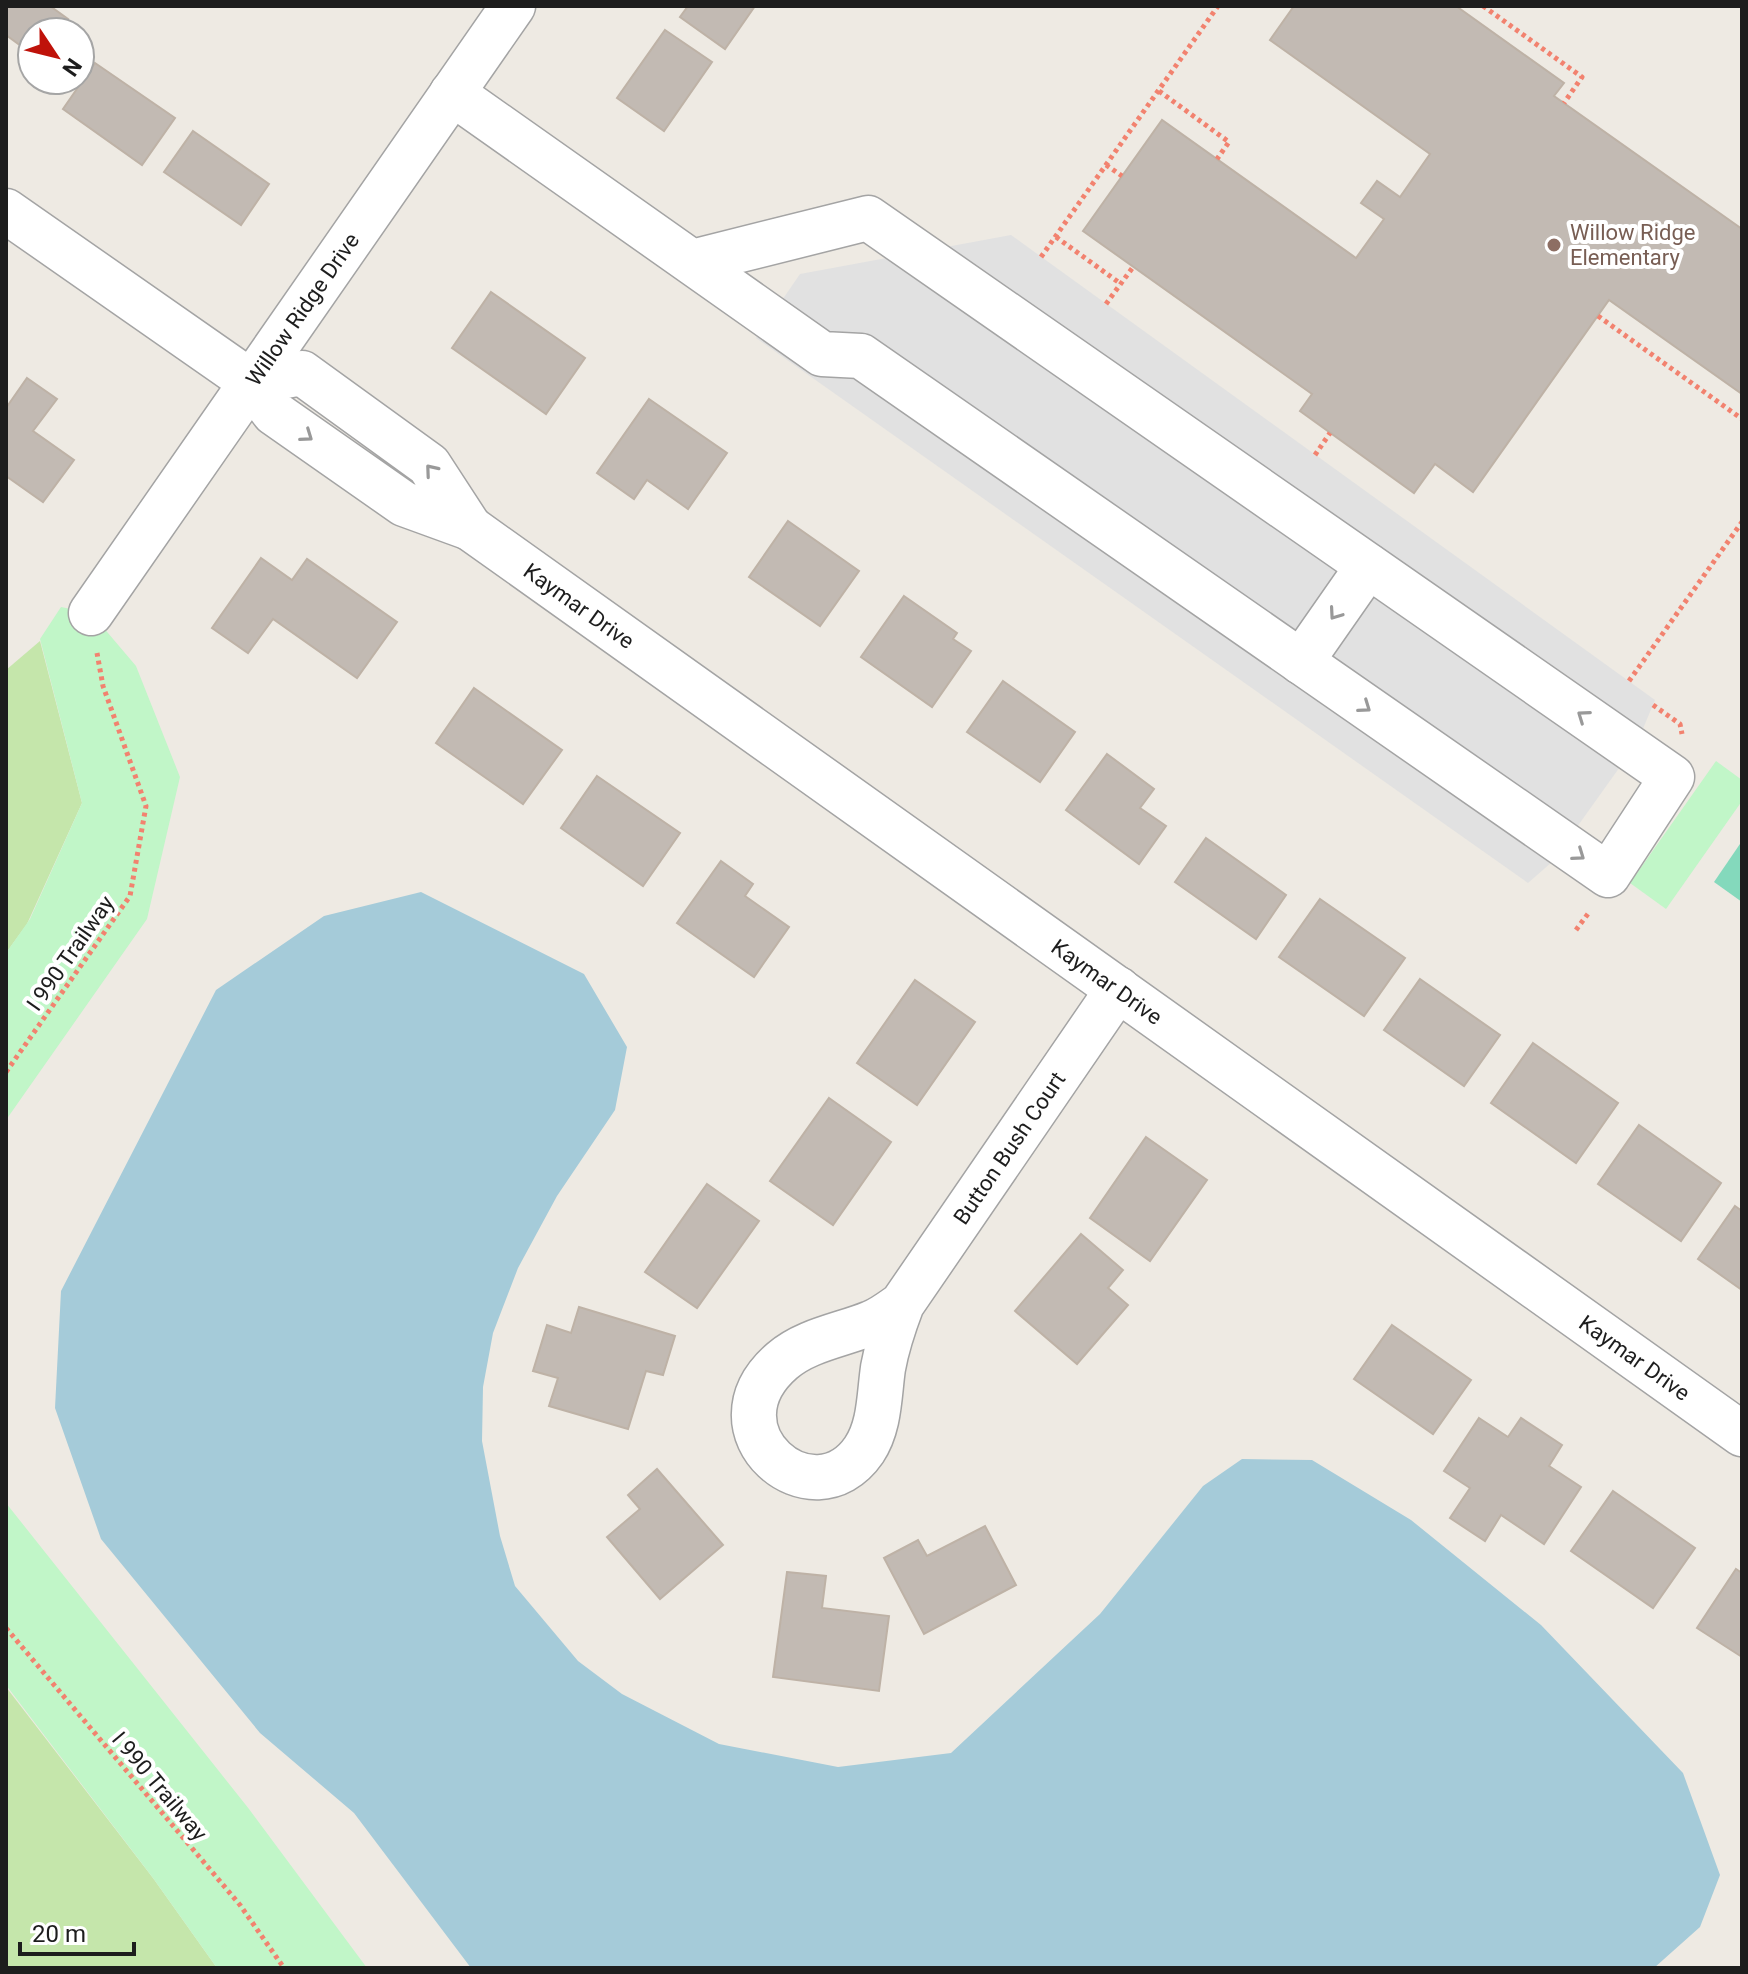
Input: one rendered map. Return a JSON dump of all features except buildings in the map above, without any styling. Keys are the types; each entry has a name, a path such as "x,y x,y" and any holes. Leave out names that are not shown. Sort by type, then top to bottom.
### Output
{"street":[{"name":"Willow Ridge Drive","path":"91,613 513,6"},
{"path":"452,93 822,354 861,356 1608,875 1672,777 868,218 692,262"},
{"name":"Kaymar Drive","path":"6,211 251,382 274,413 404,504 470,528 1742,1434"},
{"path":"1301,662 1368,566"},
{"name":"Button Bush Court","path":"902,1304 1118,989"}],"path":[{"path":"1041,257 1218,6"},
{"path":"1483,6 1582,77 1564,103"},
{"path":"1159,91 1229,142 1217,159"},
{"path":"1106,165 1122,176"},
{"path":"1056,237 1121,284"},
{"path":"1106,304 1133,267"},
{"path":"1598,316 1742,419"},
{"path":"1315,455 1330,433"},
{"path":"1629,681 1742,522"},
{"name":"I 990 Trailway","path":"6,1072 130,896 146,806 103,686 91,613"},
{"name":"I 990 Trailway","path":"6,1628 240,1905 284,1968"}],"green space":[{"path":"61,607 91,613 136,666 180,777 147,919 6,1120 6,953 30,919 82,803 40,639"},
{"path":"40,641 82,803 27,924 6,953 6,670"},
{"path":"1716,761 1742,780 1742,801 1666,909 1630,883"},
{"path":"1742,841 1742,902 1714,882"},
{"path":"6,1503 249,1809 367,1968 217,1968 153,1878 6,1685"},
{"path":"6,1687 153,1878 217,1968 6,1968"}],"shaded area":[{"path":"1011,235 1655,700 1637,743 1552,862 1528,883 756,338 800,274"}],"water":[{"path":"421,892 584,974 627,1047 615,1110 557,1196 518,1268 493,1333 483,1387 482,1441 500,1536 515,1586 578,1661 622,1694 719,1744 838,1767 951,1753 1100,1614 1203,1486 1242,1459 1312,1460 1411,1520 1541,1625 1683,1773 1720,1875 1700,1927 1654,1968 471,1968 354,1813 260,1733 101,1539 55,1408 61,1291 216,990 324,916"}],"place":[{"name":"Willow Ridge Elementary","path":"1554,245"}]}
